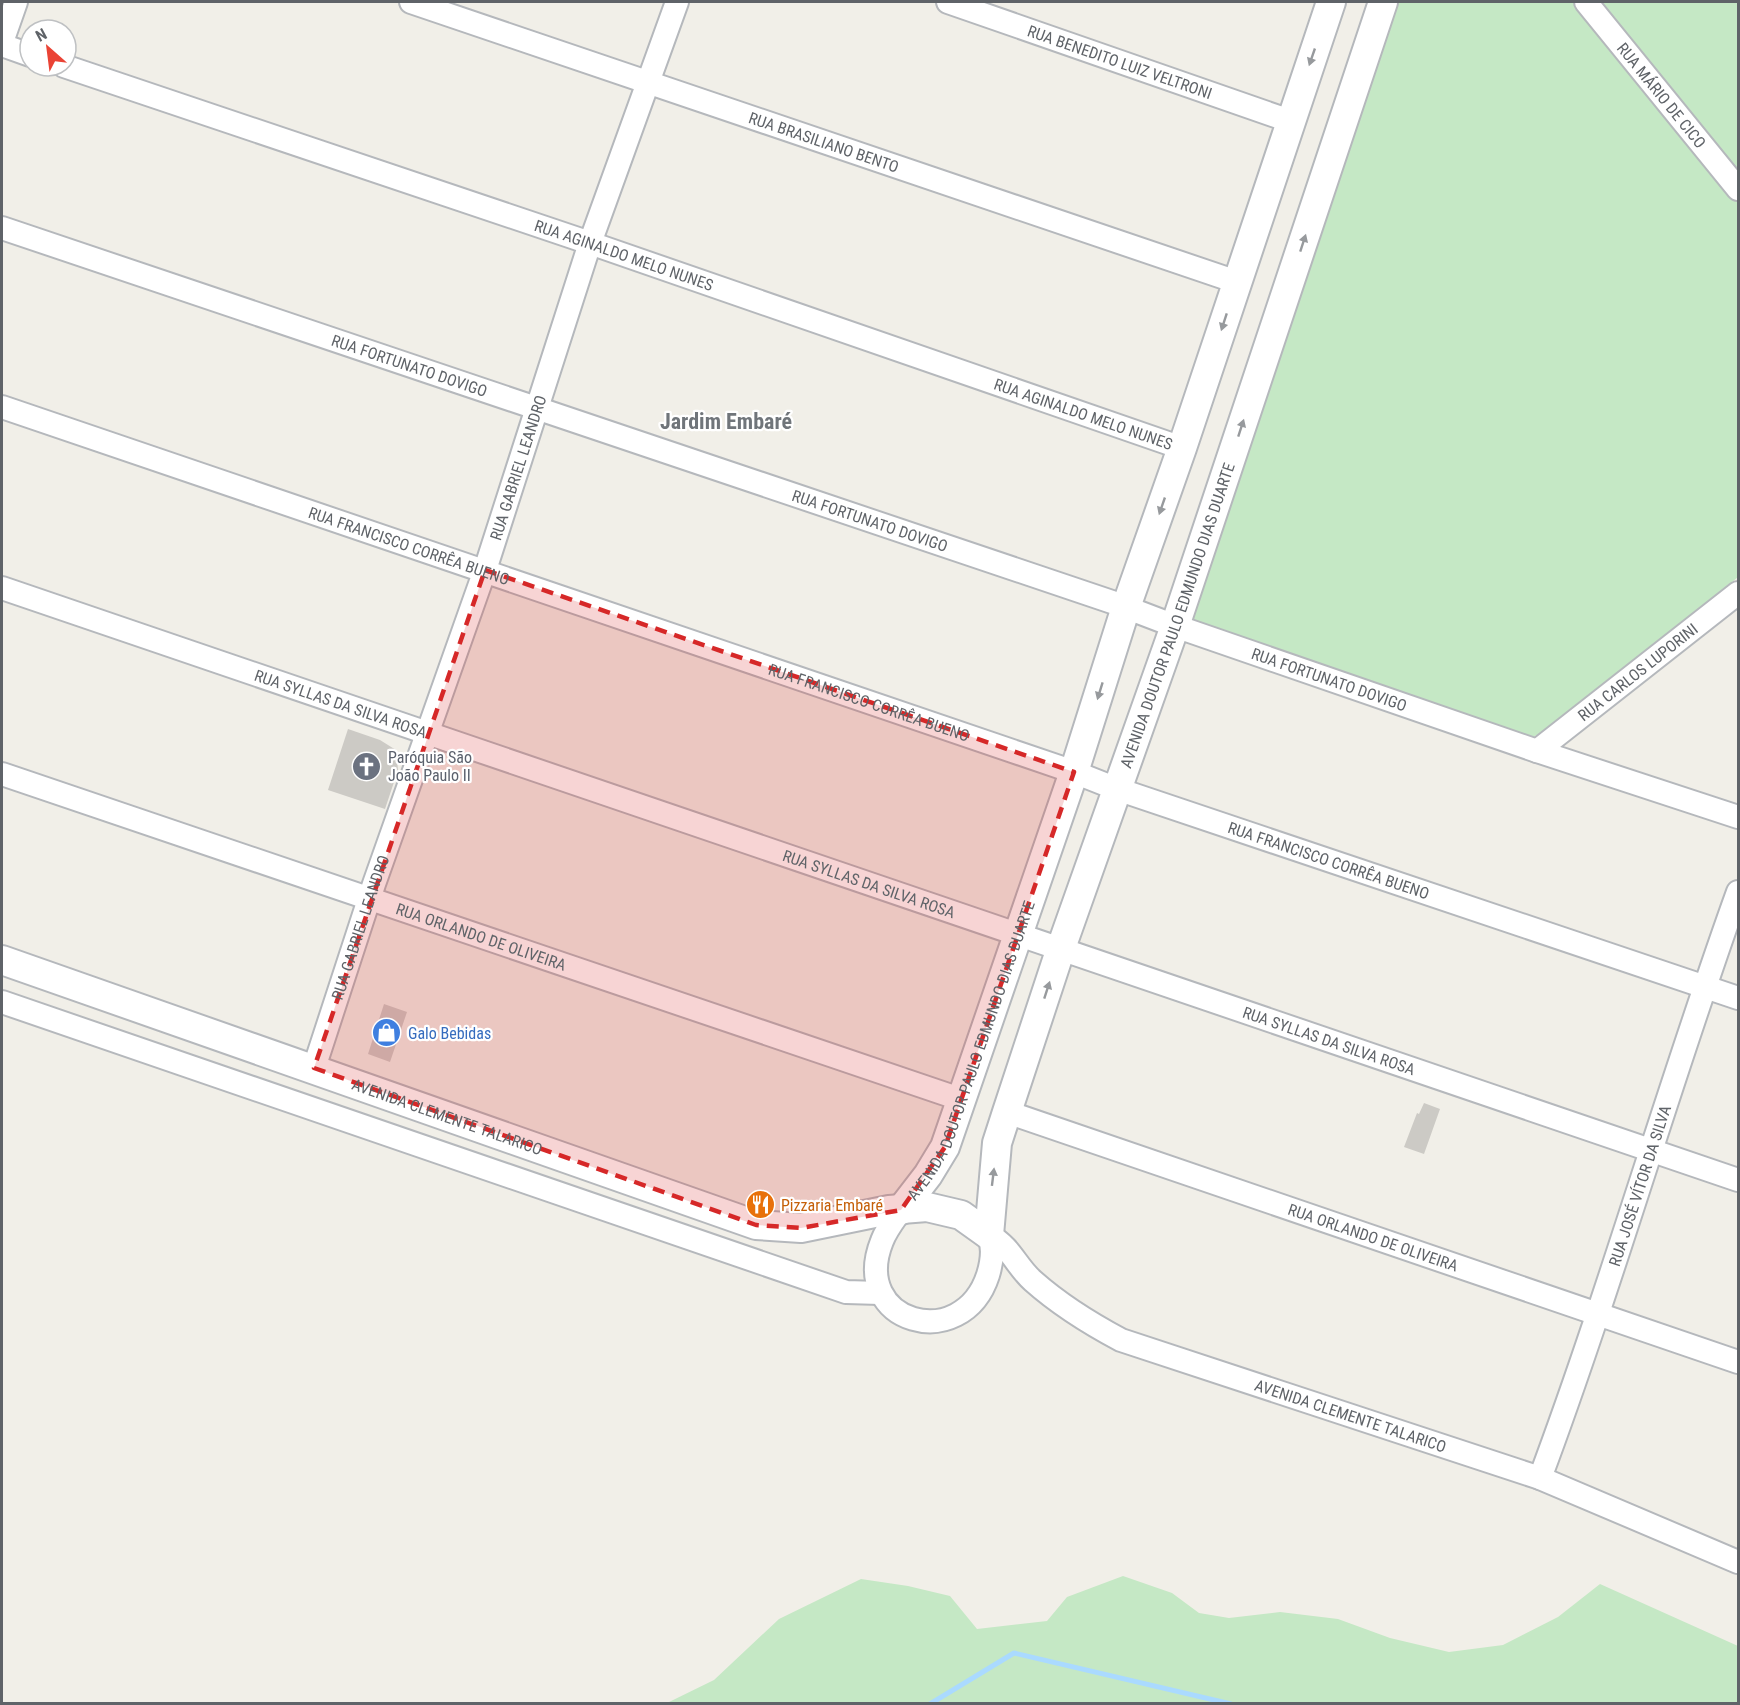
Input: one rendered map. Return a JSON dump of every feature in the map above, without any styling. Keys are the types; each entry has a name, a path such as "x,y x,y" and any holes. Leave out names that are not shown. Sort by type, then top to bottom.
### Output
{"street":[{"path":"16,2 2,43 18,50"},
{"name":"RUA BRASILIANO BENTO","path":"411,2 1237,282"},
{"name":"RUA GABRIEL LEANDRO","path":"315,1068 369,898 485,570 590,243 677,2"},
{"name":"RUA BENEDITO LUIZ VELTRONI","path":"948,2 1290,121"},
{"name":"AVENIDA DOUTOR PAULO EDMUNDO DIAS DUARTE","path":"901,1209 928,1175 945,1147 1074,772 1126,607 1182,448 1331,2"},
{"name":"AVENIDA DOUTOR PAULO EDMUNDO DIAS DUARTE","path":"988,1235 997,1143 1061,948 1175,626 1383,2"},
{"name":"RUA MÁRIO DE CICO","path":"1586,2 1738,189"},
{"name":"RUA AGINALDO MELO NUNES","path":"78,71 590,243 1182,448"},
{"name":"RUA FORTUNATO DOVIGO","path":"2,228 536,406 1126,607 1537,751 1738,817"},
{"name":"RUA FRANCISCO CORRÊA BUENO","path":"2,407 485,570 1074,772 1117,789 1738,998"},
{"name":"RUA SYLLAS DA SILVA ROSA","path":"2,588 427,731 1738,1180"},
{"name":"RUA CARLOS LUPORINI","path":"1537,751 1738,593"},
{"name":"RUA ORLANDO DE OLIVEIRA","path":"2,774 960,1099"},
{"name":"RUA JOSÉ VÍTOR DA SILVA","path":"1540,1478 1598,1314 1704,987 1738,892"},
{"name":"AVENIDA CLEMENTE TALARICO","path":"2,960 315,1068 756,1225 801,1228 901,1209 927,1207 950,1211 970,1220 988,1235 1003,1243 1038,1285 1083,1320 1121,1340 1540,1478 1738,1562"},
{"path":"2,1002 846,1292 880,1293"},
{"name":"RUA ORLANDO DE OLIVEIRA","path":"1007,1112 1738,1362"},
{"path":"901,1209 882,1240 878,1254 877,1282 880,1293 888,1305 909,1318 933,1323 956,1316 974,1300 987,1280 992,1256 988,1235"}],"highlighted area":[{"path":"485,570 1074,772 945,1147 901,1210 801,1228 756,1225 314,1068"}],"green space":[{"path":"1390,2 1573,2 1688,132 1738,200 1738,577 1557,727 1532,737 1514,737 1186,618"},
{"path":"1599,2 1738,2 1738,183"},
{"path":"1123,1576 1172,1593 1199,1613 1229,1618 1280,1612 1338,1619 1390,1638 1449,1652 1503,1645 1558,1617 1600,1584 1738,1646 1738,1703 667,1703 714,1680 779,1619 861,1579 908,1586 950,1596 977,1629 1047,1621 1067,1597"}],"building":[{"name":"Paróquia São João Paulo II","path":"348,729 380,740 396,750 398,770 385,809 328,790"},
{"name":"Galo Bebidas","path":"384,1004 407,1012 390,1062 368,1054"},
{"path":"1424,1103 1440,1109 1424,1154 1404,1147 1417,1113 1419,1114"}],"waterway":[{"path":"930,1704 1014,1653 1231,1704"}],"place":[{"name":"Paróquia São João Paulo II","path":"367,766"},
{"name":"Galo Bebidas","path":"387,1033"},
{"name":"Pizzaria Embaré","path":"760,1205"}],"district":[{"name":"Jardim Embaré","path":"726,421"}]}
